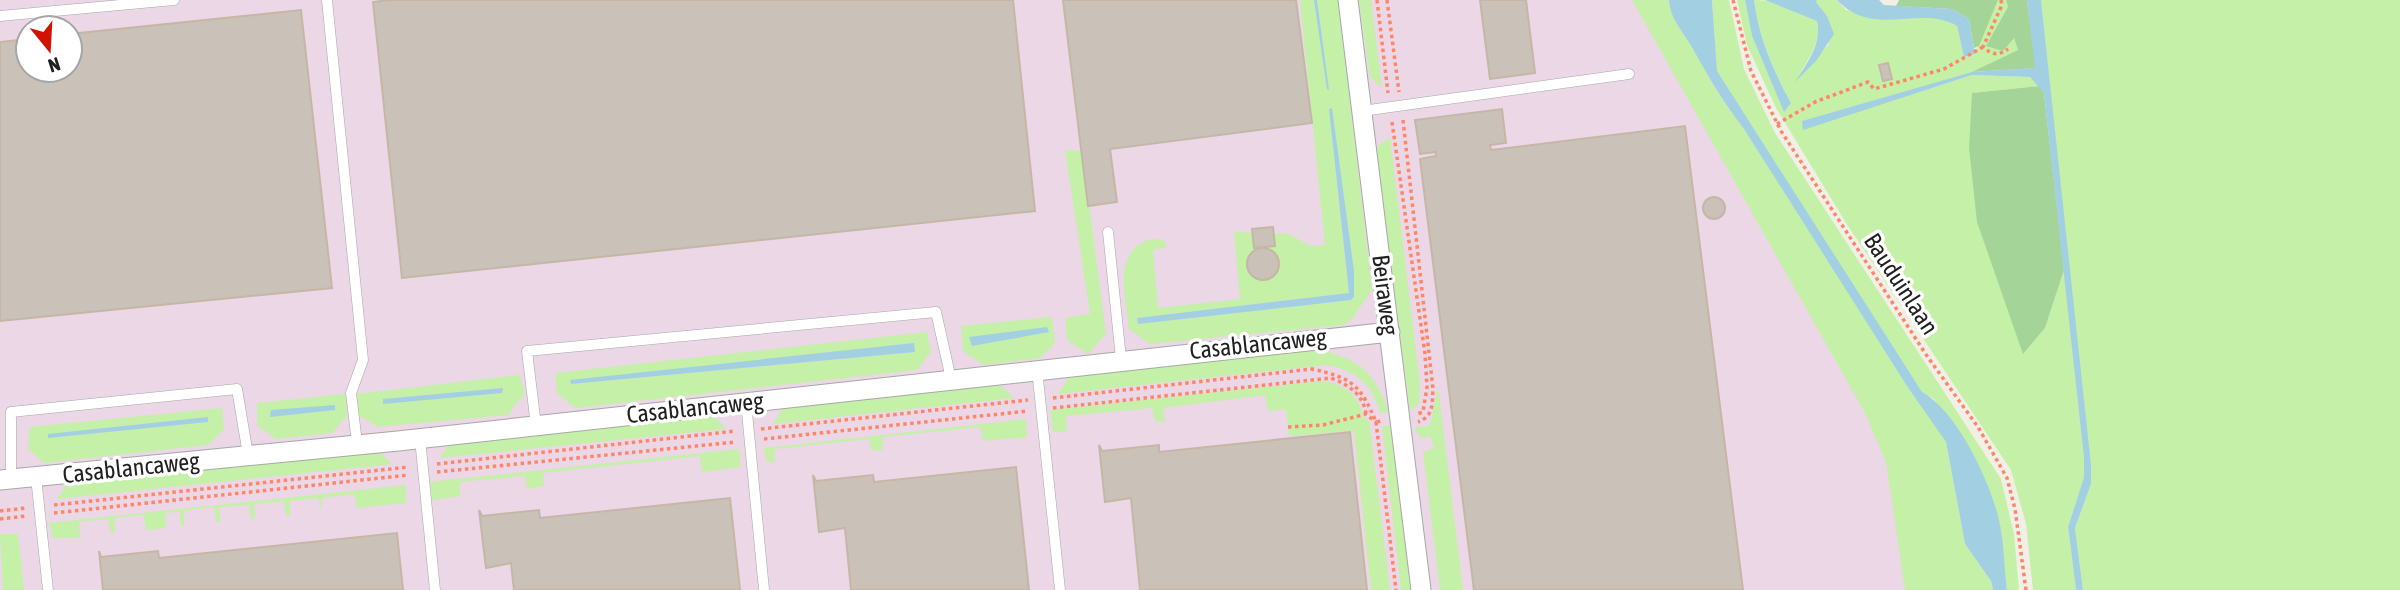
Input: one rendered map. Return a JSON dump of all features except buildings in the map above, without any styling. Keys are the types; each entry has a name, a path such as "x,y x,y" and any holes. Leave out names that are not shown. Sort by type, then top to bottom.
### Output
{"street":[{"name":"Beiraweg","path":"1348,0 1421,590"},
{"name":"Casablancaweg","path":"5,480 357,443 420,439 1121,359 1390,332"}],"lane":[{"path":"0,16 174,0"},
{"path":"327,0 363,360 351,393 357,443"},
{"path":"1362,111 1629,74"},
{"path":"1108,232 1121,359"},
{"path":"536,426 527,351 936,312 951,379"},
{"path":"1037,369 1060,590"},
{"path":"5,480 11,412 237,388 248,455"},
{"path":"746,402 764,590"},
{"path":"420,439 435,590"},
{"path":"36,477 48,590"}],"path":[{"path":"1387,0 1433,389"},
{"name":"Bauduinlaan","path":"1733,0 1751,71 1777,124 1927,356 1978,427 2007,478 2015,509 2026,590"},
{"path":"1777,124 1815,102 1868,82 1874,89 1944,69 1981,48 2002,5 2001,0"},
{"path":"1981,48 1992,54 2001,54 2008,49"},
{"path":"0,519 1331,378 1345,383 1364,405 1366,415 1323,425 1289,427"},
{"path":"1376,422 1396,590"}],"shaded area":[{"path":"0,0 1699,0 1944,590 0,590"}],"green space":[{"path":"1300,0 1314,0 1328,89 1317,0 1338,0 1372,290 1351,320 1343,325 1150,344 1129,329 1124,282 1127,259 1133,250 1145,242 1163,240 1167,247 1153,250 1158,308 1240,299 1234,232 1289,234 1310,246 1325,245","holes":["1329,109 1354,296 1351,300 1138,324 1137,318 1349,293"]},
{"path":"1359,0 1371,0 1382,88 1370,77"},
{"path":"1632,0 1669,0 1675,20 1729,110 1744,129 1946,442 1965,544 1991,581 1993,590 1905,590 1886,462 1864,411"},
{"path":"1712,0 1729,0 1744,69 1775,133 2001,479 2014,534 2019,590 2007,590 1999,521 1934,399 1922,393 1717,71"},
{"path":"1737,0 1745,0 1752,36 1784,111 1791,103 1768,53 1754,0 1770,1 1817,21 1815,45 1797,80 1829,44 1815,1 1817,0 1837,0 1846,10 1944,19 1957,26 1964,57 1975,54 1998,0 2006,0 2008,7 1987,46 2014,38 2018,50 1973,72 1803,121 1803,129 1972,75 2030,77 2040,86 1972,93 2023,353 2045,328 2064,270 2084,458 2084,477 2068,527 2076,590 2033,590 2026,524 2011,470 1846,223 1776,108 1747,45"},
{"path":"1899,0 1998,0 1979,46 1974,48 1969,19 1952,9 1896,6"},
{"path":"2006,0 2027,0 2036,68 1972,72 2018,50 2014,38 2003,51 1986,46 2008,7"},
{"path":"2041,0 2400,0 2400,590 2083,590 2075,528 2091,484"},
{"path":"2040,86 2044,93 2064,270 2045,328 2023,354 1977,222 1969,148 1972,93"},
{"path":"1390,137 1420,385 1419,404 1410,411 1376,148"},
{"path":"1065,150 1082,151 1106,334 1088,354 1067,340 1065,318 1090,314"},
{"path":"1052,317 1055,343 1040,358 983,365 963,351 961,326"},
{"path":"927,332 931,352 917,370 575,408 557,393 555,373","holes":["914,343 914,352 571,384"]},
{"path":"1321,350 1347,359 1365,370 1378,388 1389,412 1380,413 1367,386 1354,374 1326,365 1058,394 1069,377"},
{"path":"519,375 525,393 508,415 378,427 358,415 357,394","holes":["502,388 502,393 383,403 384,399"]},
{"path":"1322,381 1337,384 1349,391 1358,402 1363,417 1369,420 1390,590 1371,590 1354,431 1289,436 1286,409 1268,411 1265,395 1163,408 1165,422 1155,421 1152,408 1066,416 1067,431 1053,432 1050,410"},
{"path":"999,384 1014,398 773,424 784,407"},
{"path":"1438,387 1463,590 1440,590 1423,452 1434,448 1430,436 1421,438 1414,428 1430,425"},
{"path":"345,394 347,416 332,433 276,439 257,425 257,403"},
{"path":"222,408 224,429 208,445 44,463 28,449 30,427","holes":["207,417 208,422 48,437 49,434"]},
{"path":"713,415 726,429 440,458 449,444"},
{"path":"1026,419 1027,437 984,441 980,427 883,437 882,450 872,451 869,439 775,449 774,464 766,460 764,448"},
{"path":"1392,425 1412,590 1401,590 1382,426"},
{"path":"739,449 741,467 702,472 700,456 543,473 544,486 527,489 525,476 460,482 460,496 432,500 430,482"},
{"path":"379,451 392,464 57,499 68,482"},
{"path":"406,485 406,503 357,508 354,494 322,498 322,511 318,498 290,501 290,516 286,515 284,501 254,504 255,519 251,519 249,505 219,507 220,522 216,522 214,507 184,511 184,526 181,526 180,512 165,513 166,528 146,530 144,515 115,518 115,533 111,533 108,519 79,522 80,538 53,538 49,523"},
{"path":"0,534 18,534 24,590 3,590"}],"water":[{"path":"1314,0 1317,0 1329,90 1327,89"},
{"path":"1669,0 1712,0 1717,71 1922,392 1948,415 1970,448 1995,504 2002,537 2007,590 1993,590 1991,581 1965,544 1946,442 1907,386 1717,90 1675,20"},
{"path":"1745,0 1754,0 1768,53 1791,103 1784,112 1752,36"},
{"path":"1765,0 1817,0 1834,34 1816,61 1795,82 1815,45 1817,21"},
{"path":"1837,0 1879,0 1884,5 1952,9 1969,19 1975,54 1964,57 1957,26 1943,20 1881,20 1851,11"},
{"path":"2027,0 2041,0 2091,465 2091,484 2075,528 2083,590 2076,590 2068,527 2084,477 2084,458 2044,93 2030,77 1972,75 1803,130 1802,121 1972,72 2035,68"},
{"path":"1332,108 1354,271 1354,297 1351,300 1138,324 1137,318 1349,293 1329,109"},
{"path":"1047,327 1049,332 972,346 969,337"},
{"path":"914,343 915,352 571,384 570,380"},
{"path":"503,388 502,393 383,404 383,399"},
{"path":"335,405 335,410 270,417 271,410"},
{"path":"208,417 208,422 48,438 48,434"}]}
